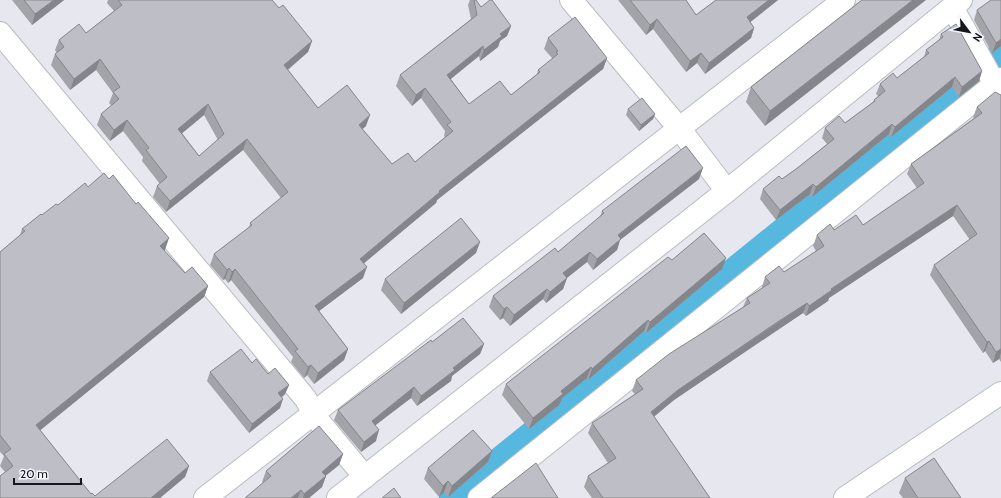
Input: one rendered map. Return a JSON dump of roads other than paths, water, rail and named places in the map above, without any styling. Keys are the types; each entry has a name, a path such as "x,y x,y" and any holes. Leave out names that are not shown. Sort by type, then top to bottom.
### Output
{"street":[{"path":"571,0 679,128 728,191"},
{"path":"205,498 844,0"},
{"path":"338,498 728,191 957,4 999,86 479,498"},
{"path":"0,33 305,398 321,424 364,477"},
{"path":"845,498 1001,393"}],"waterway":[{"path":"451,498 1001,53"}]}
